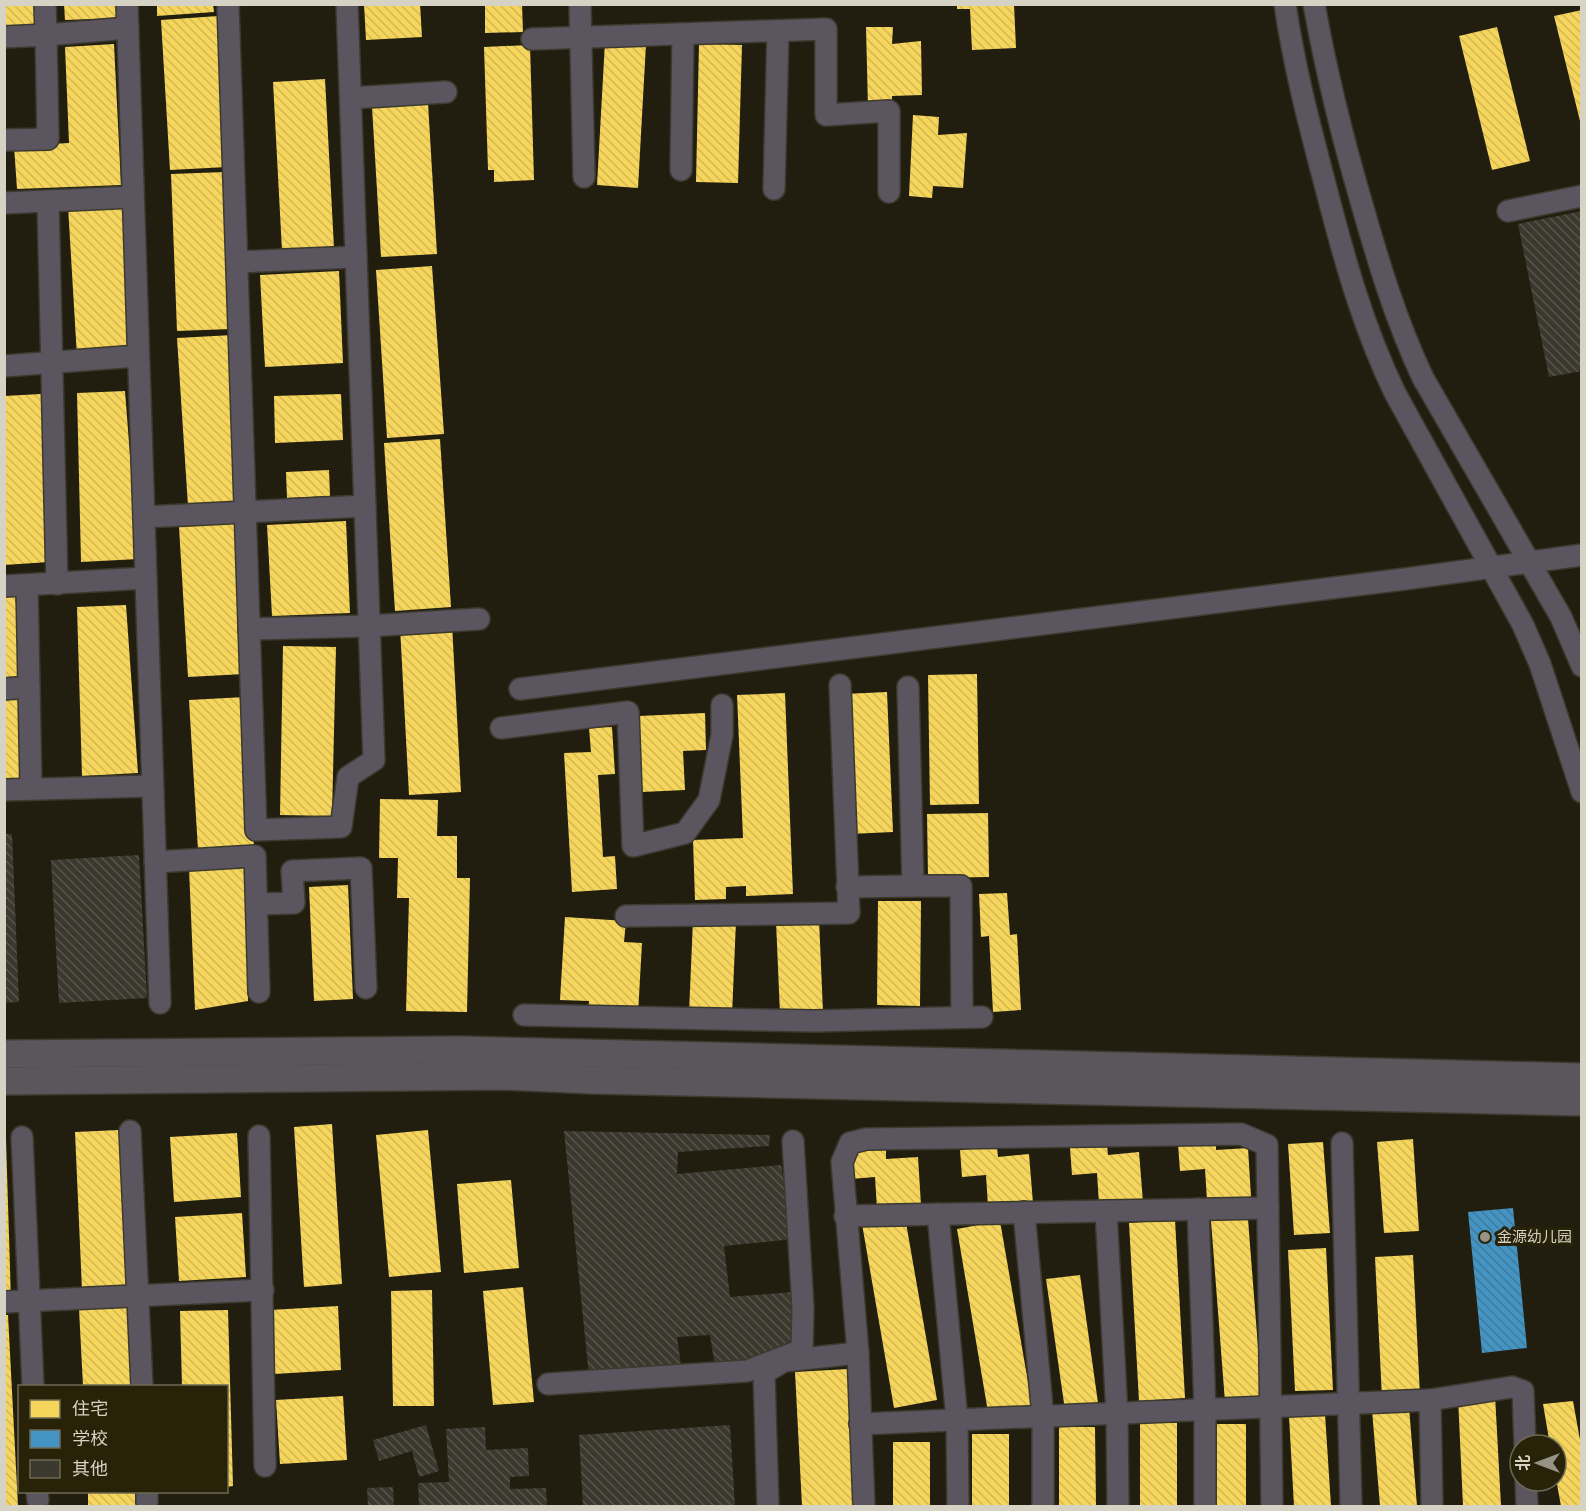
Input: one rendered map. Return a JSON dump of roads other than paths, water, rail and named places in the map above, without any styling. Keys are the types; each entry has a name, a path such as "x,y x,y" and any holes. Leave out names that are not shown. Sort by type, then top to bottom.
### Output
{"main road":[{"path":"4,1054 481,1051 1581,1077"},
{"path":"4,1081 505,1076 593,1080 1581,1102"}],"street":[{"path":"4,140 48,139 45,4"},
{"path":"127,4 160,1003"},
{"path":"228,4 256,830 341,827 348,777 374,760 347,4"},
{"path":"580,4 584,177"},
{"path":"1285,4 1292,49 1311,135 1354,292 1375,350 1395,393 1523,625 1540,664 1581,792"},
{"path":"1314,4 1333,99 1348,156 1377,256 1405,340 1423,378 1561,617 1581,666"},
{"path":"4,37 128,28"},
{"path":"532,39 826,30 826,115 889,111 889,192"},
{"path":"774,189 778,31"},
{"path":"681,170 683,34"},
{"path":"351,98 446,92"},
{"path":"1508,211 1581,196"},
{"path":"4,203 133,197"},
{"path":"48,201 57,584"},
{"path":"237,262 356,257"},
{"path":"4,366 138,356"},
{"path":"144,517 365,506"},
{"path":"520,688 1581,555"},
{"path":"4,586 146,578"},
{"path":"27,585 32,788"},
{"path":"249,629 369,626 479,619"},
{"path":"626,916 849,913 840,685"},
{"path":"4,689 29,687"},
{"path":"908,687 913,886"},
{"path":"501,728 628,712 633,846 685,833 709,800 722,735 722,705"},
{"path":"4,790 152,786"},
{"path":"155,862 255,856 259,992"},
{"path":"257,904 294,903 292,871 361,868 366,988"},
{"path":"524,1015 814,1021 972,1017 961,886 848,887"},
{"path":"130,1131 142,1385"},
{"path":"864,1506 858,1353 842,1162 850,1143 866,1139 1240,1134 1267,1145 1272,1506"},
{"path":"259,1136 265,1466"},
{"path":"22,1137 33,1385"},
{"path":"548,1384 747,1371 802,1350 803,1308 793,1141"},
{"path":"1342,1143 1351,1506"},
{"path":"845,1215 1268,1208"},
{"path":"1198,1209 1206,1410 1205,1506"},
{"path":"1106,1211 1118,1414 1118,1506"},
{"path":"1024,1212 1043,1417 1043,1506"},
{"path":"938,1214 957,1420 958,1506"},
{"path":"4,1302 263,1290"},
{"path":"768,1506 764,1373 784,1361 858,1353"},
{"path":"860,1424 1430,1400 1512,1387 1523,1391 1525,1433"},
{"path":"1430,1400 1432,1506"}],"place":[{"name":"金源幼儿园","path":"1485,1237"}]}
